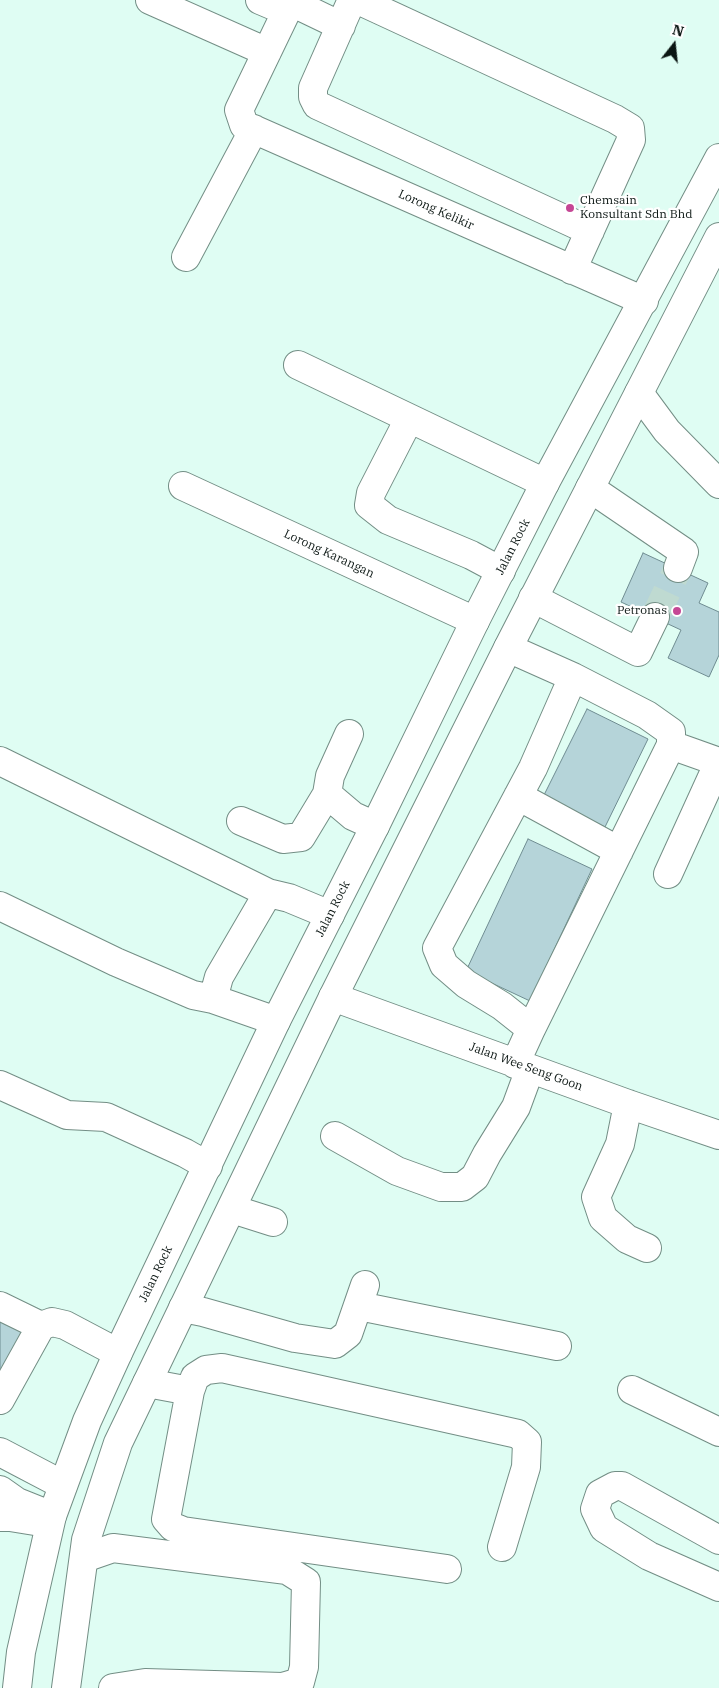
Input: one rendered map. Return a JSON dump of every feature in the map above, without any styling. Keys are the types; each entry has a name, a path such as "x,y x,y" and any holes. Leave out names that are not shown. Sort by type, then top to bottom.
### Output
{"main road":[{"path":"150,0 267,52"},
{"path":"260,0 290,4 341,26"},
{"path":"353,0 313,88 313,96 317,105 590,231"},
{"path":"358,0 606,115 630,128 631,140 572,270"},
{"path":"186,257 247,119 267,52 290,4"},
{"name":"Lorong Kelikir","path":"247,119 572,270 644,301"},
{"name":"Jalan Rock","path":"17,1688 21,1652 51,1520 87,1421 118,1353 276,1021 375,826 475,621 545,483 719,158"},
{"path":"66,1688 86,1540 118,1443 333,997 508,648 719,237"},
{"path":"298,366 545,483"},
{"path":"639,393 667,431 719,484"},
{"path":"409,419 371,493 369,505 388,520 501,571"},
{"name":"Lorong Karangan","path":"183,486 475,621"},
{"path":"590,488 684,552 678,568"},
{"path":"534,598 638,652 654,617"},
{"path":"335,1136 398,1171 441,1187 462,1188 475,1177 516,1107 531,1029 671,744 671,732 647,715 573,677 508,648"},
{"path":"531,1029 502,1006 466,984 444,965 437,948 533,768 573,677"},
{"path":"241,821 283,839 301,837 327,794 330,776 349,734"},
{"path":"668,874 719,762 671,744"},
{"path":"0,761 268,893 289,898 330,915"},
{"path":"327,794 353,816 375,826"},
{"path":"518,796 619,851"},
{"path":"213,999 219,977 268,893"},
{"path":"0,906 116,962 193,994 276,1021"},
{"name":"Jalan Wee Seng Goon","path":"333,997 719,1135"},
{"path":"0,1085 67,1115 106,1117 185,1153 208,1166"},
{"path":"628,1104 620,1144 596,1197 603,1218 627,1239 647,1248"},
{"path":"232,1209 273,1222"},
{"path":"183,1308 295,1338 335,1344 348,1334 362,1295 556,1346"},
{"path":"0,1306 41,1326"},
{"path":"0,1400 41,1326 52,1322 65,1325 118,1353"},
{"path":"447,1569 183,1531 173,1527 166,1519 190,1391 195,1377 206,1370 222,1368 518,1434 527,1442 526,1467 502,1547"},
{"path":"146,1384 190,1391"},
{"path":"632,1390 719,1432"},
{"path":"0,1452 63,1485"},
{"path":"719,1540 622,1486 615,1486 600,1494 595,1509 604,1528 649,1556 719,1587"},
{"path":"0,1490 17,1502 51,1520"},
{"path":"0,1517 51,1520"},
{"path":"84,1558 113,1548 287,1570 306,1582 304,1667 300,1682 283,1687 145,1683 113,1688"}],"building":[{"path":"643,553 708,583 699,603 719,612 719,655 709,677 668,658 681,630 621,602"},
{"path":"587,709 648,739 605,827 543,797"},
{"path":"528,839 592,869 530,1001 466,971"},
{"path":"0,1315 33,1330 0,1387"}],"tunnel":[{"path":"655,617 678,568"}],"place":[{"name":"Chemsain Konsultant Sdn Bhd","path":"570,208"},
{"name":"Petronas","path":"677,611"}]}
